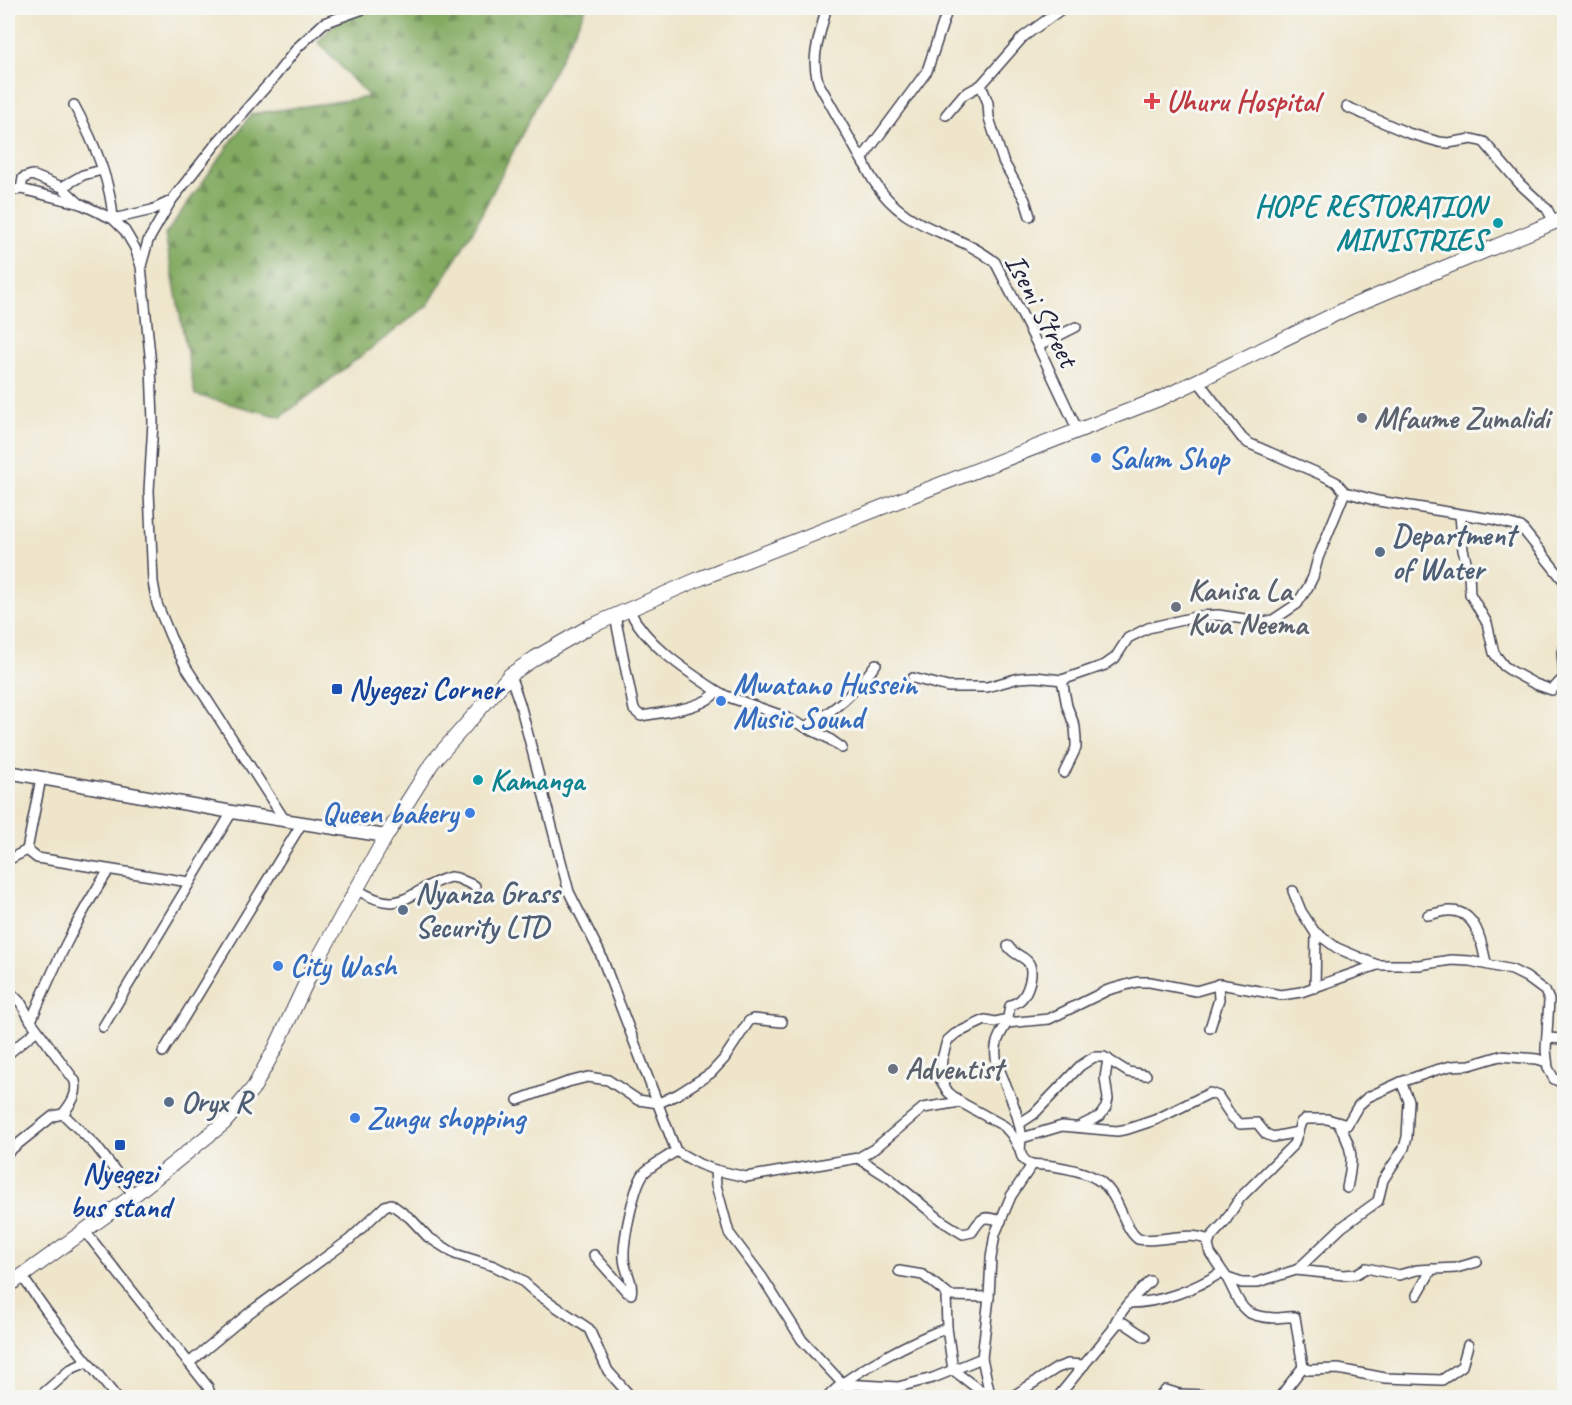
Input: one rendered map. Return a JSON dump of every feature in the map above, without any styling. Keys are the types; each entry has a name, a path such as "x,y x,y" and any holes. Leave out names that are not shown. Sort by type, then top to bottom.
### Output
{"highway":[{"path":"8,1286 134,1195 224,1123 254,1087 276,1047 312,970 386,836 432,763 510,675 580,632 701,578 1164,397 1350,307 1559,220"}],"main road":[{"path":"8,772 232,812 386,836"}],"street":[{"path":"141,266 148,241 171,201 298,47 324,23 366,8"},
{"name":"Iseni Street","path":"826,8 814,54 814,70 819,84 864,164 878,187 903,214 984,253 995,261 1078,431"},
{"path":"864,164 863,159 867,152 927,71 948,8"},
{"path":"1047,8 1060,10"},
{"path":"946,115 963,94 981,85 1023,37 1060,10"},
{"path":"981,85 988,103 989,118 1002,160 1025,200 1030,216"},
{"path":"74,105 88,130 102,170 112,201 113,219"},
{"path":"1347,107 1408,133 1438,142 1448,143 1472,139 1484,142 1520,184 1559,220"},
{"path":"62,188 84,175 102,170"},
{"path":"21,189 23,178 32,175 62,188 81,204"},
{"path":"8,191 21,189 81,204 113,219 125,231 135,248 141,266 151,365 153,422 149,491 153,582 157,604 186,667 284,819"},
{"path":"113,219 152,210 171,201"},
{"path":"1038,346 1076,327"},
{"path":"1198,381 1242,438 1255,446 1336,482 1345,492 1378,501 1492,519 1521,527 1564,580"},
{"path":"913,678 937,686 956,687 987,687 1019,678 1062,680 1105,665 1115,658 1128,638 1148,628 1199,616 1218,615 1264,622 1281,616 1297,604 1308,587 1345,492"},
{"path":"1460,514 1470,594 1487,623 1492,646 1499,660 1522,678 1552,690 1564,677 1562,652 1564,645"},
{"path":"622,613 634,710 637,714 641,716 700,705 711,699 717,691"},
{"path":"622,613 634,621 663,652 717,691 783,716 828,738 842,748"},
{"path":"805,727 847,698 859,687 876,664"},
{"path":"510,675 520,704 569,891 600,953 676,1151 715,1170 746,1177 858,1158 874,1149 923,1108 960,1102"},
{"path":"1062,680 1067,706 1075,727 1076,740 1076,748 1064,773"},
{"path":"27,850 41,778"},
{"path":"102,1027 232,812"},
{"path":"163,1052 302,823"},
{"path":"8,860 27,850"},
{"path":"27,850 37,858 189,882"},
{"path":"8,1054 34,1026 52,971 76,924 109,870"},
{"path":"356,889 372,899 384,903 395,903 450,877 475,886"},
{"path":"1293,891 1301,911 1315,932 1338,948 1377,965"},
{"path":"1428,915 1449,911 1466,916 1477,931 1486,963"},
{"path":"1315,932 1315,988"},
{"path":"1008,946 1032,968 1030,980 1023,995 1010,1006 1007,1023 996,1040 995,1052 997,1064 1019,1124 1022,1158 1032,1164 1088,1175 1100,1181 1114,1198 1133,1234 1139,1240 1188,1235 1200,1236 1209,1240"},
{"path":"1021,1143 1004,1126 960,1102 948,1092 940,1079 947,1041 985,1020 995,1022 1003,1020 1007,1023 1049,1018 1108,990 1133,982 1150,982 1196,991 1218,984 1275,995 1315,988 1347,974 1377,965 1419,965 1455,960 1486,963 1519,972 1545,991 1549,1000 1547,1062 1553,1078 1564,1084"},
{"path":"1210,1028 1219,999 1218,984"},
{"path":"8,990 21,1003 34,1026 75,1081 76,1089 74,1098 63,1114 52,1116 8,1152"},
{"path":"518,1100 588,1077 608,1080 638,1100 659,1103 711,1073 724,1059 749,1021 753,1019 782,1022"},
{"path":"1546,1038 1564,1039"},
{"path":"1537,1059 1546,1050"},
{"path":"1019,1124 1034,1114 1086,1062 1098,1056 1108,1059 1132,1074 1146,1075"},
{"path":"1279,1398 1303,1367 1295,1317 1276,1318 1246,1312 1241,1308 1210,1253 1209,1240 1224,1223 1240,1198 1294,1144 1301,1122 1305,1119 1327,1119 1348,1125 1355,1110 1372,1094 1443,1068 1470,1065 1500,1056 1547,1062"},
{"path":"1078,1127 1100,1116 1106,1107 1108,1099 1105,1078 1108,1059"},
{"path":"1298,1269 1342,1227 1378,1201 1383,1180 1404,1148 1407,1137 1409,1101 1401,1082"},
{"path":"1021,1143 1062,1126 1117,1131 1128,1129 1187,1106 1204,1095 1212,1094 1218,1096 1239,1124 1257,1123 1267,1135 1273,1137 1298,1132"},
{"path":"63,1114 96,1146 134,1195"},
{"path":"1338,1123 1352,1152 1347,1188"},
{"path":"594,1255 631,1294 632,1286 623,1256 627,1225 638,1188 646,1171 676,1151"},
{"path":"858,1158 888,1177 942,1221 963,1234 972,1232 984,1218 1001,1221"},
{"path":"991,1396 982,1358 995,1234 1015,1189 1032,1164"},
{"path":"715,1170 716,1185 729,1233 762,1277 802,1340 856,1398"},
{"path":"189,1363 249,1313 349,1240 385,1206 391,1204 410,1218 428,1237 454,1254 494,1266 519,1279 589,1329 608,1371 632,1398"},
{"path":"84,1230 208,1387 211,1398"},
{"path":"1129,1303 1178,1294 1224,1275 1242,1283 1255,1283 1298,1269 1344,1275 1356,1274 1366,1269 1397,1275 1432,1269 1456,1268 1477,1262"},
{"path":"1418,1295 1432,1269"},
{"path":"899,1270 923,1275 946,1294 965,1298 989,1296"},
{"path":"21,1275 117,1398"},
{"path":"1057,1398 1113,1327 1119,1315 1150,1281"},
{"path":"946,1294 947,1328 953,1370 991,1396"},
{"path":"1113,1327 1122,1322 1145,1337"},
{"path":"827,1398 843,1384 925,1336 947,1328"},
{"path":"1303,1367 1309,1370 1338,1369 1385,1378 1442,1380 1463,1365 1468,1345"},
{"path":"843,1384 892,1388 925,1381 982,1358"},
{"path":"38,1398 71,1369 87,1362"},
{"path":"1010,1398 1057,1368 1068,1364 1084,1365"},
{"path":"1158,1398 1166,1390 1181,1394 1204,1395"}],"green space":[{"path":"349,8 586,8 474,229 428,305 281,417 195,395 165,235 251,114 369,97 318,42"}],"place":[{"name":"Uhuru Hospital","path":"1152,101"},
{"name":"HOPE RESTORATION MINISTRIES","path":"1498,223"},
{"name":"Mfaume Zumalidi","path":"1362,418"},
{"name":"Salum Shop","path":"1096,458"},
{"name":"Department of Water","path":"1380,552"},
{"name":"Kanisa La Kwa Neema","path":"1176,607"},
{"name":"Nyegezi Corner","path":"337,689"},
{"name":"Mwatano Hussein Music Sound","path":"721,701"},
{"name":"Kamanga","path":"478,780"},
{"name":"Queen bakery","path":"470,813"},
{"name":"Nyanza Grass Security LTD","path":"403,910"},
{"name":"City Wash","path":"278,966"},
{"name":"Adventist","path":"893,1069"},
{"name":"Oryx R","path":"169,1102"},
{"name":"Zungu shopping","path":"355,1118"},
{"name":"Nyegezi bus stand","path":"120,1145"}]}
